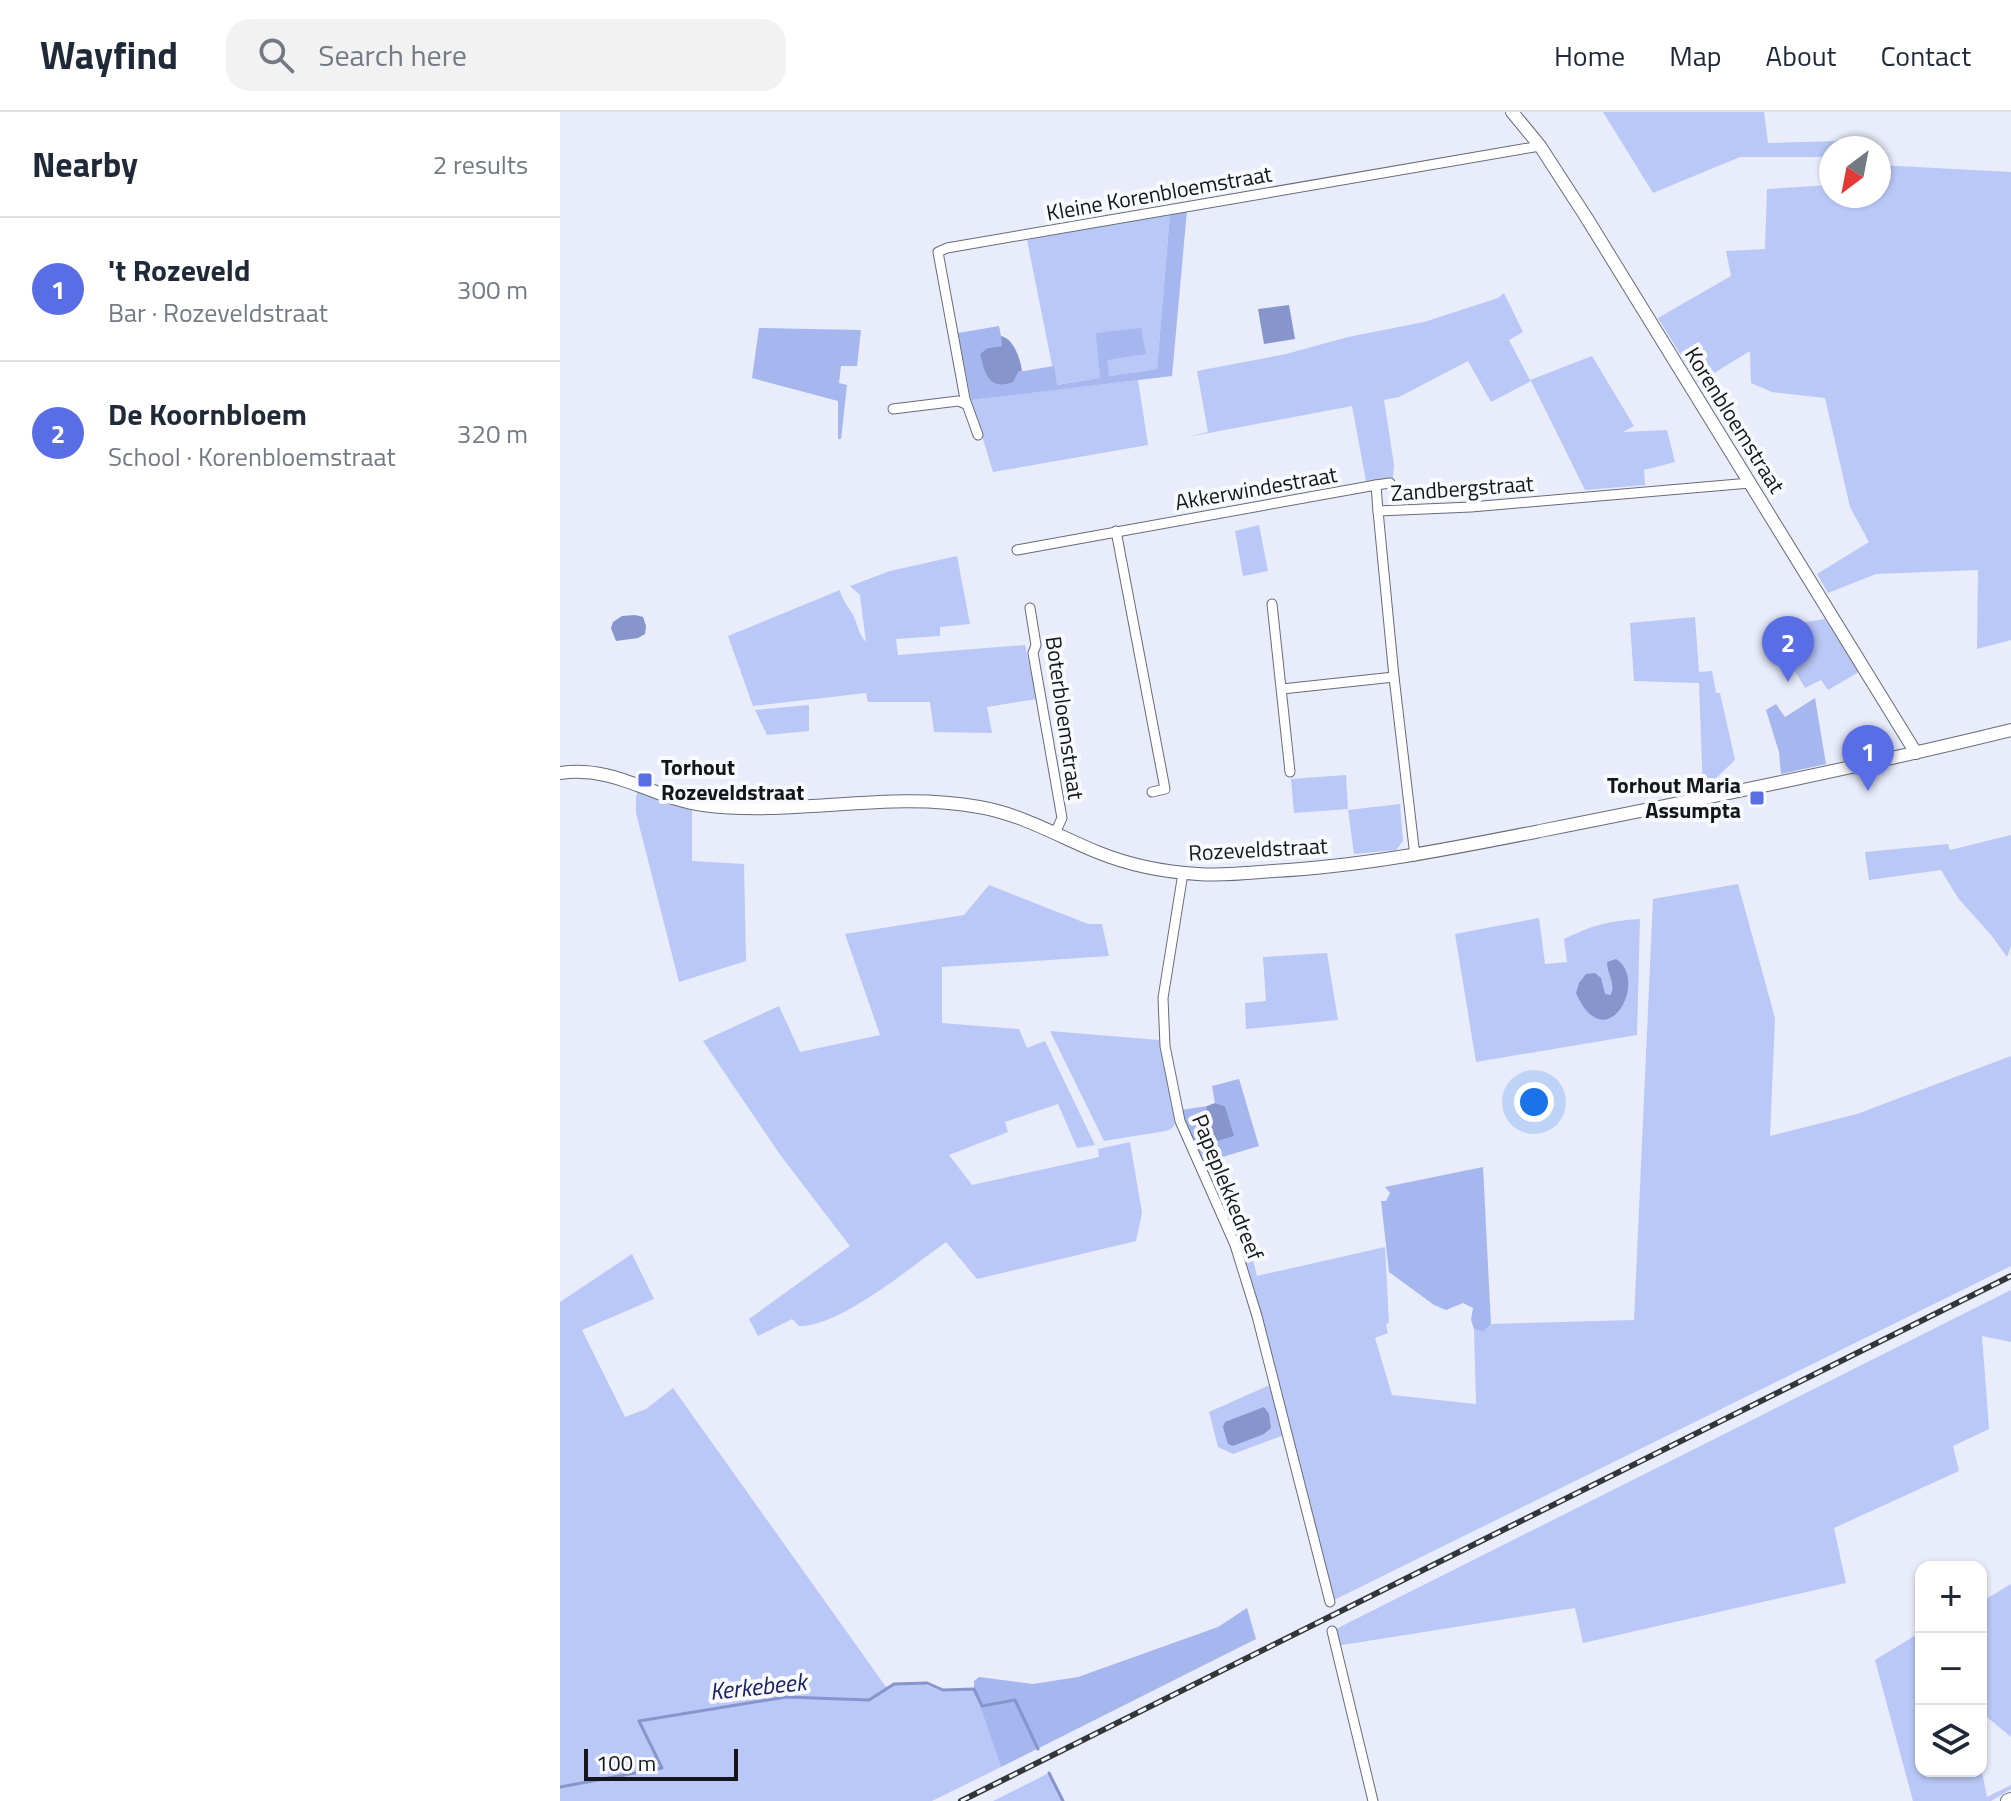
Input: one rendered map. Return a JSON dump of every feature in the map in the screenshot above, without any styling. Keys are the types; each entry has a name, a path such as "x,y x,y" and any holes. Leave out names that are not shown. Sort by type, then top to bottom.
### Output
{"street":[{"name":"Korenbloemstraat","path":"1512,112 1540,146 1916,753"},
{"name":"Kleine Korenbloemstraat","path":"966,404 938,252 1176,207 1540,146"},
{"path":"893,409 958,401 966,404 978,435"},
{"name":"Zandbergstraat","path":"1376,485 1390,483"},
{"name":"Zandbergstraat","path":"1415,856 1378,511 1471,507 1750,483"},
{"path":"1376,485 1378,511"},
{"name":"Akkerwindestraat","path":"1017,550 1376,485"},
{"path":"1116,531 1165,789 1152,792"},
{"path":"1272,604 1290,772"},
{"name":"Boterbloemstraat","path":"1030,608 1036,645 1033,653 1062,818 1055,833"},
{"path":"1282,689 1394,677"},
{"name":"Rozeveldstraat","path":"560,773 589,770 604,773 673,798 721,807 927,802 962,804 997,811 1121,861 1183,873 1216,875 1285,871 1415,856 1709,798 2011,730"},
{"name":"Papeplekkedreef","path":"1183,873 1163,998 1165,1046 1186,1139 1235,1245 1244,1274 1330,1602"},
{"path":"1332,1631 1373,1801"}],"shaded area":[{"path":"1603,112 1764,112 1768,143 1819,141 1819,157 1740,157 1653,193"},
{"path":"1891,166 2011,172 2011,640 1977,649 1978,570 1876,574 1828,593 1817,574 1869,542 1850,507 1825,398 1772,392 1751,383 1750,351 1698,383 1658,318 1731,276 1726,251 1765,249 1767,189 1819,186 1819,208 1891,208"},
{"path":"1187,210 1172,376 971,400 958,333 999,326 1003,346 988,348 1018,372 1054,366 1057,385 1100,378 1096,333 1141,328 1146,354 1107,360 1109,376 1157,369 1170,213"},
{"path":"1170,213 1157,369 1109,376 1097,333 1100,378 1056,385 1027,240"},
{"path":"1504,293 1523,332 1509,340 1530,380 1592,356 1634,426 1623,432 1667,430 1675,462 1644,470 1645,485 1585,490 1531,381 1491,402 1468,361 1399,397 1384,400 1394,465 1393,478 1366,481 1352,406 1188,437 1208,432 1197,371 1424,322 1498,298"},
{"path":"1289,305 1295,339 1264,344 1258,309"},
{"path":"759,328 861,330 857,366 841,366 839,383 847,385 841,439 838,439 838,401 752,378"},
{"path":"1001,336 1013,345 1022,371 1018,372 1013,382 1005,384 989,379 980,354 988,348 1002,346"},
{"path":"1138,380 1148,445 993,472 971,400"},
{"path":"1259,525 1268,571 1243,576 1235,531"},
{"path":"957,556 970,624 940,627 940,636 896,639 898,655 1025,645 1037,699 987,707 992,733 934,732 930,702 868,702 866,693 753,706 728,636 840,590 866,642 860,595 850,586 890,571"},
{"path":"622,616 643,617 645,634 616,641 611,628 613,622"},
{"path":"1695,617 1699,672 1712,671 1735,760 1711,783 1712,790 1703,792 1699,683 1634,681 1630,623"},
{"path":"1825,619 1859,672 1828,690 1821,680 1805,688 1773,635 1793,624"},
{"path":"1815,698 1826,764 1781,774 1779,752 1766,710 1776,704 1785,717"},
{"path":"809,705 809,731 767,735 755,710"},
{"path":"1346,775 1348,809 1294,813 1291,779"},
{"path":"639,785 692,803 692,861 744,864 746,961 679,982 636,813"},
{"path":"1400,804 1403,841 1396,850 1354,854 1348,810"},
{"path":"2011,835 2011,946 2007,957 1958,898 1941,870 1869,880 1865,852 1948,844 1950,850"},
{"path":"1738,884 1775,1018 1770,1136 1857,1114 2011,1056 2011,1266 1330,1602 1287,1434 1233,1454 1218,1447 1209,1412 1274,1383 1222,1220 1242,1216 1257,1276 1385,1247 1388,1333 1375,1338 1392,1395 1476,1404 1474,1329 1483,1332 1491,1324 1634,1320 1653,899"},
{"path":"989,885 1088,924 1102,924 1109,956 942,967 942,1023 1019,1029 1027,1048 1045,1041 1095,1145 1077,1148 1058,1104 1005,1122 1008,1132 949,1155 972,1185 1099,1157 1098,1149 1130,1142 1142,1213 1136,1241 977,1279 946,1242 875,1293 834,1317 799,1326 792,1319 758,1336 749,1319 850,1246 781,1156 703,1041 779,1006 800,1052 880,1035 845,934 964,915"},
{"path":"1539,918 1545,964 1567,962 1564,939 1601,924 1640,919 1637,1035 1476,1062 1455,934"},
{"path":"1327,953 1338,1020 1246,1029 1245,1003 1266,1001 1263,957"},
{"path":"1616,959 1625,969 1628,983 1626,997 1611,1018 1600,1019 1588,1012 1576,993 1586,974 1595,973 1601,978 1605,994 1610,995 1612,984 1607,962"},
{"path":"1050,1031 1159,1040 1175,1108 1173,1126 1166,1131 1104,1141"},
{"path":"1239,1079 1259,1146 1199,1164 1181,1110 1207,1106 1206,1119 1213,1141 1233,1135 1225,1106 1215,1103 1212,1086"},
{"path":"1215,1103 1225,1106 1234,1136 1213,1142 1205,1112 1207,1106"},
{"path":"1483,1167 1491,1324 1483,1332 1474,1329 1471,1320 1473,1308 1463,1303 1446,1310 1434,1305 1389,1272 1381,1201 1386,1201 1390,1193 1385,1187"},
{"path":"632,1254 654,1299 582,1330 625,1417 646,1409 673,1388 886,1687 907,1682 946,1690 974,1689 1001,1767 932,1801 560,1801 560,1302"},
{"path":"2011,1290 2011,1342 1982,1336 1989,1429 1953,1446 1959,1471 1834,1528 1846,1583 1583,1643 1575,1608 1336,1646 1332,1631"},
{"path":"1264,1407 1269,1414 1271,1428 1264,1434 1233,1446 1228,1444 1223,1427 1225,1422"},
{"path":"2011,1584 2011,1737 1987,1717 1987,1598"},
{"path":"1247,1608 1256,1639 1001,1767 974,1689 974,1681 979,1677 1033,1684 1078,1677 1218,1627"},
{"path":"1915,1636 1915,1777 1983,1777 1987,1797 2011,1785 2011,1789 1991,1801 1913,1801 1875,1660"},
{"path":"1049,1773 1063,1801 993,1801"}],"waterway":[{"name":"Kerkebeek","path":"560,1787 662,1768 639,1721 786,1697 869,1700 894,1684 927,1683 943,1690 974,1689 982,1706 1015,1700 1038,1749"},
{"name":"Kerkebeek","path":"1049,1773 1063,1801"}],"railway":[{"path":"961,1801 2011,1276"}],"place":[{"name":"De Koornbloem","path":"1788,682"},
{"name":"Torhout Rozeveldstraat","path":"645,780"},
{"name":"'t Rozeveld","path":"1868,791"},
{"name":"Torhout Maria Assumpta","path":"1757,798"}]}
